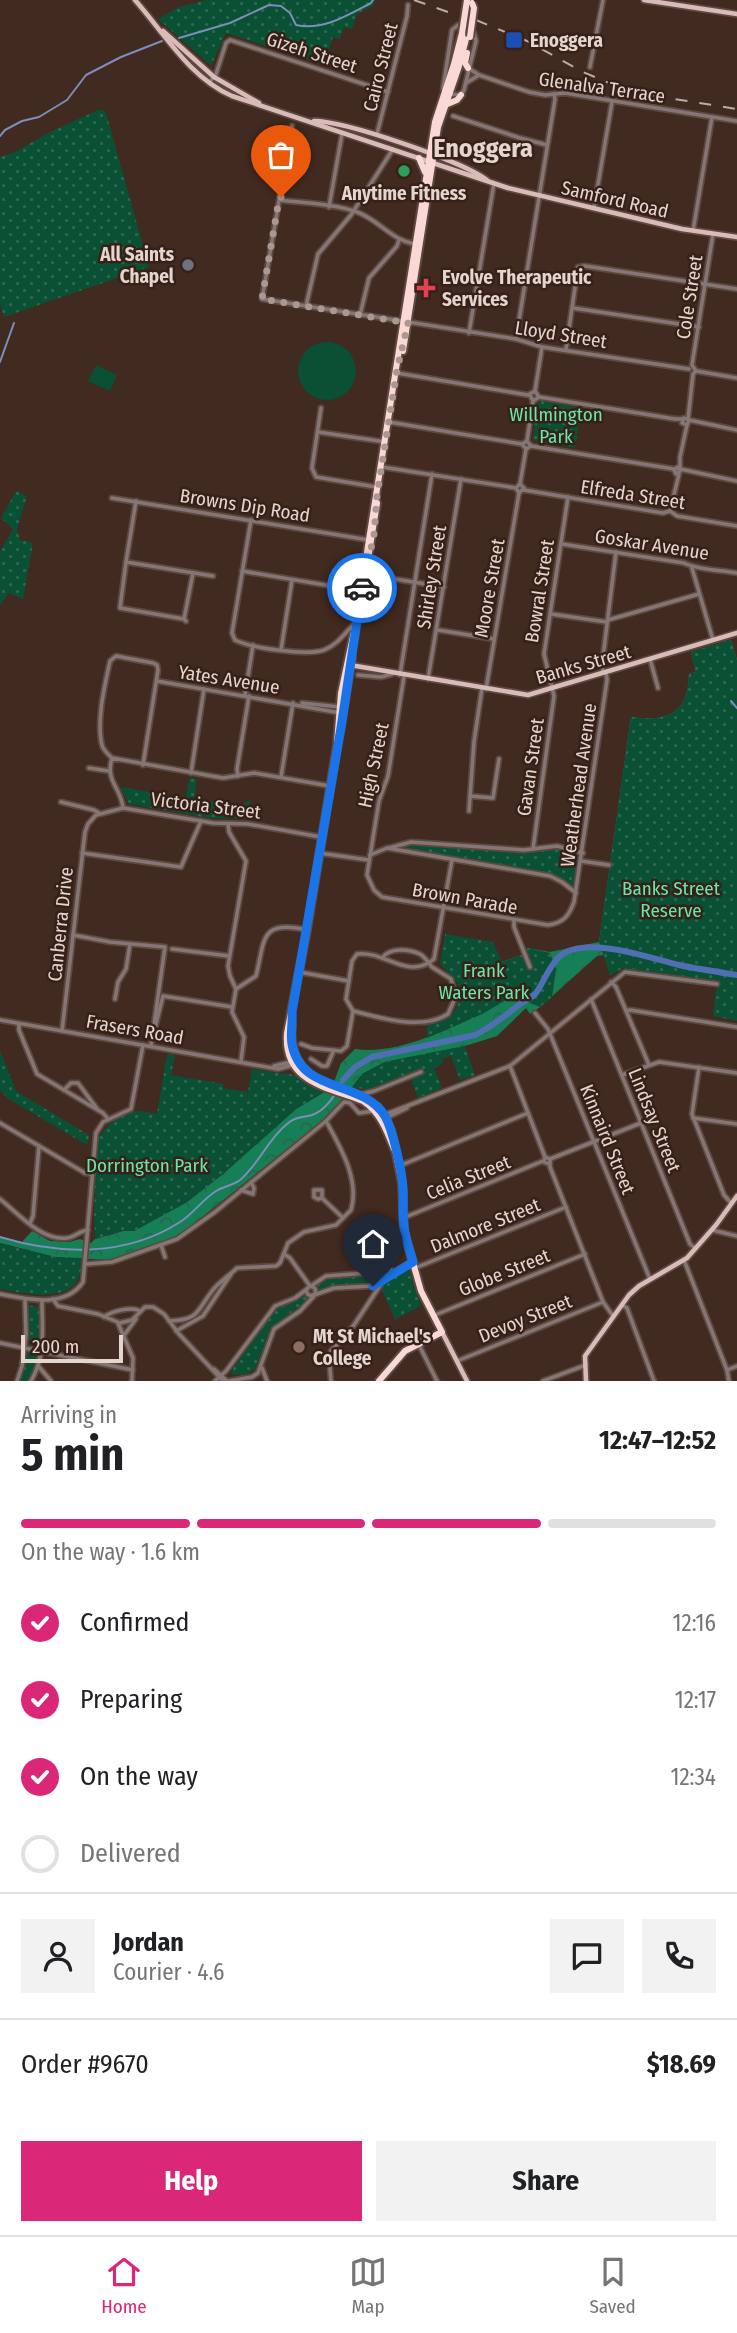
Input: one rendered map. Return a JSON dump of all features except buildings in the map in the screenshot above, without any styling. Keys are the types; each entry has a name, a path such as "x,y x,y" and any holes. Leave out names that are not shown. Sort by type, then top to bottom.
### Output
{"highway":[{"path":"417,242 435,122 468,34 474,8 470,1"},
{"path":"468,34 465,61 468,68"},
{"path":"379,1381 403,1353 442,1332 421,1291 407,1240 403,1219 403,1188 394,1149 383,1117 374,1103 302,1075 287,1050 286,1033 307,930 406,322 426,174 447,93"},
{"path":"445,105 457,100 461,95"},
{"path":"419,158 426,174"},
{"path":"292,1012 294,1062 325,1085"},
{"path":"355,1096 383,1117"}],"main road":[{"name":"Samford Road","path":"135,0 185,61 209,83 232,96 419,158 431,158"},
{"path":"644,0 737,14"},
{"name":"Samford Road","path":"160,29 214,77 261,104"},
{"name":"Samford Road","path":"313,121 346,126 376,136 494,183 693,231 737,237"},
{"name":"Banks Street","path":"349,667 526,695 737,633"},
{"path":"586,1381 585,1356 634,1290 684,1260 712,1230 737,1196"},
{"path":"442,1332 467,1381"}],"street":[{"path":"590,66 603,0"},
{"name":"Cairo Street","path":"376,136 408,5"},
{"path":"458,25 452,30 443,86 447,93 461,95 468,68"},
{"name":"Gizeh Street","path":"214,77 227,41 232,41 388,92"},
{"name":"Glenalva Terrace","path":"468,68 479,75 544,95 565,93 737,121"},
{"path":"465,85 479,75"},
{"path":"209,83 214,77"},
{"path":"516,339 554,94"},
{"path":"594,208 612,102"},
{"path":"453,116 547,145"},
{"path":"693,231 712,117"},
{"path":"292,126 280,200 353,211 402,240 417,242"},
{"path":"330,207 343,132"},
{"path":"306,306 306,296 318,254 353,211 393,149"},
{"path":"469,333 494,183"},
{"name":"Lloyd Street","path":"280,200 262,299 516,339 542,347 690,367"},
{"name":"Cole Street","path":"694,372 690,367 713,234"},
{"path":"360,315 368,279 402,240"},
{"path":"566,349 578,267 585,265 737,289"},
{"path":"572,308 699,327"},
{"path":"397,372 530,395 535,391 542,347"},
{"path":"670,511 694,372 737,378"},
{"path":"535,391 539,397"},
{"path":"530,395 533,401 527,440 531,446"},
{"path":"533,401 539,397 737,430"},
{"path":"321,408 312,468 316,477 378,491"},
{"path":"389,422 522,444 526,449 517,490"},
{"path":"318,432 386,442"},
{"path":"522,444 527,440"},
{"path":"526,449 531,446 737,481"},
{"path":"382,467 524,490 520,484"},
{"name":"High Street","path":"370,858 379,801 388,776 432,474"},
{"name":"Shirley Street","path":"428,679 461,479"},
{"name":"Moore Street","path":"470,811 474,742 494,639 517,490"},
{"name":"Elfreda Street","path":"524,490 663,513 670,511 676,515 737,526"},
{"name":"Bowral Street","path":"552,688 544,659 568,497"},
{"name":"Browns Dip Road","path":"112,498 370,540"},
{"path":"136,501 120,608 185,620 193,573"},
{"path":"251,520 232,631 234,639 253,645 310,653 326,649 346,638 353,643"},
{"name":"Goskar Avenue","path":"562,544 684,564 692,568 737,573"},
{"name":"Weatherhead Avenue","path":"575,902 607,680 602,665 616,552"},
{"path":"126,562 213,576"},
{"path":"692,568 713,640"},
{"path":"242,571 361,591"},
{"path":"364,573 444,587"},
{"path":"281,650 292,580"},
{"path":"550,614 608,621 699,594"},
{"path":"339,641 356,622"},
{"path":"437,630 494,639"},
{"path":"238,776 253,645"},
{"path":"143,765 158,668 154,663 118,656 110,659 102,708 102,743 112,758 143,765 223,778 254,773 330,786"},
{"path":"650,659 659,688"},
{"name":"Banks Street","path":"358,674 381,677 392,674"},
{"name":"Yates Avenue","path":"157,681 341,710"},
{"name":"Gavan Street","path":"533,849 554,699 552,688"},
{"path":"191,773 204,689"},
{"path":"281,778 295,704"},
{"path":"112,758 109,771 123,808"},
{"path":"470,796 493,798 499,759"},
{"path":"89,768 109,771"},
{"path":"61,802 99,813"},
{"name":"Victoria Street","path":"89,821 99,813 123,808 201,821 248,824 322,837"},
{"name":"Canberra Drive","path":"62,1031 85,829 89,821"},
{"path":"82,853 181,867 201,821"},
{"path":"228,824 229,832 246,861 228,971 236,989 233,1017 244,1037 241,1061"},
{"path":"319,853 370,858 387,849 411,842 477,848 533,849 557,846 583,853"},
{"path":"387,849 553,877 576,893"},
{"name":"Brown Parade","path":"370,858 369,882 382,897 548,925 569,915 575,902"},
{"path":"382,958 386,952 396,950 418,954 429,963 451,979 457,992 453,1007 445,1016 414,1022 353,1011 346,1001 355,956 364,954 412,967 429,963 436,956 452,860"},
{"path":"581,862 609,865"},
{"path":"514,920 514,927 530,967"},
{"path":"236,989 256,976 262,942 269,934 281,927 307,930"},
{"path":"72,935 166,948 151,1046"},
{"path":"115,999 118,982 126,967 130,944"},
{"path":"172,948 229,956"},
{"path":"383,1117 510,1066 628,971 717,984"},
{"path":"299,972 349,981"},
{"path":"611,982 616,986 649,1065"},
{"path":"154,1033 163,996 232,1007"},
{"name":"Lindsay Street","path":"591,999 690,1244 695,1249"},
{"path":"301,1044 333,1052 341,1051 346,1046 353,1011"},
{"path":"626,1011 737,1027"},
{"name":"Kinnaird Street","path":"536,1013 550,1033 650,1279"},
{"name":"Frasers Road","path":"0,1020 265,1066 276,1067 294,1062"},
{"path":"20,1023 19,1030 36,1073 108,1119"},
{"path":"0,1294 42,1301 67,1296 83,1282 96,1133 103,1122 131,1109 143,1045"},
{"path":"276,1067 284,1061 287,1050"},
{"path":"311,1059 326,1067 333,1052"},
{"path":"622,1075 659,1062 737,1073"},
{"path":"510,1066 603,1302 614,1316"},
{"path":"276,1067 302,1075"},
{"path":"699,1068 693,1118 724,1195 732,1204"},
{"path":"363,1113 365,1108 355,1096 421,1072"},
{"path":"64,1090 71,1083 78,1083 99,1111"},
{"path":"374,1091 371,1096 374,1103"},
{"path":"86,1261 112,1262 177,1239 241,1191 346,1102 350,1103 356,1112 375,1111"},
{"path":"398,1166 528,1114"},
{"path":"693,1118 737,1124"},
{"path":"169,1321 182,1321 196,1315 213,1290 241,1266 276,1266 288,1243 304,1232 335,1226 353,1208 353,1188 344,1156 326,1121"},
{"path":"0,1123 91,1174"},
{"name":"Celia Street","path":"403,1219 641,1123"},
{"path":"30,1223 33,1216 39,1146"},
{"path":"241,1191 252,1194 254,1188 251,1182"},
{"path":"322,1198 343,1218"},
{"path":"0,1199 51,1237 70,1237 88,1230"},
{"name":"Dalmore Street","path":"370,1287 414,1266 566,1207"},
{"path":"712,1230 737,1236"},
{"path":"215,1381 275,1306 295,1298 325,1277 366,1273 383,1264 397,1244 407,1240"},
{"path":"162,1245 165,1257"},
{"path":"284,1254 290,1258 309,1287 309,1295 314,1295"},
{"name":"Globe Street","path":"433,1316 585,1254"},
{"path":"684,1260 729,1381"},
{"path":"383,1264 390,1268 392,1275"},
{"path":"176,1331 203,1316 230,1274"},
{"path":"331,1381 330,1355 354,1325 383,1280"},
{"path":"53,1299 58,1306 120,1323 132,1321 139,1312 152,1306 164,1314 176,1331 226,1381 249,1379 257,1374 274,1329 300,1311 314,1295 334,1287 370,1287 370,1298"},
{"path":"17,1381 25,1348 25,1299"},
{"path":"31,1381 39,1367 44,1330 42,1301"},
{"name":"Devoy Street","path":"457,1361 603,1302"},
{"path":"622,1305 627,1308 654,1381"},
{"path":"104,1317 109,1313 134,1308 139,1312"},
{"path":"125,1336 139,1312"},
{"path":"120,1323 133,1358 132,1381"},
{"path":"0,1343 133,1370"},
{"path":"419,1344 437,1381"},
{"path":"543,1381 586,1365"},
{"path":"262,1366 267,1381"},
{"path":"727,1370 737,1366"},
{"path":"39,1367 51,1381"}],"green space":[{"path":"207,0 375,0 373,6 357,14 352,29 344,27 340,39 333,37 324,65 226,33 211,66 158,19 179,7"},
{"path":"98,110 106,113 149,267 4,317 0,304 0,157"},
{"path":"321,342 333,342 348,350 356,365 356,377 348,392 333,400 321,400 306,392 298,377 298,365 306,350"},
{"path":"96,365 117,375 110,391 88,381"},
{"name":"Willmington Park","path":"541,401 581,408 575,448 533,440 537,404"},
{"path":"16,491 27,496 17,529 20,540 33,543 23,599 9,593 0,605 0,551 13,529 1,518"},
{"path":"731,640 737,660 603,955 597,956 540,1007 530,1014 526,1008 497,1036 465,1046 385,1062 362,1074 342,1101 323,1120 182,1233 168,1241 109,1260 55,1257 0,1243 0,1237 22,1242 32,1231 50,1241 69,1242 80,1239 91,1243 95,1239 123,1231 134,1231 187,1202 296,1109 326,1091 334,1082 341,1063 355,1049 372,1050 405,1045 484,1013 501,962 528,953 527,948 550,952 599,942 631,717 656,718 674,712 685,698 689,674 696,672 691,652"},
{"name":"Banks Street Reserve","path":"731,640 737,660 737,1021 713,1016 717,982 623,968 610,976 599,942 631,717 656,718 674,712 685,698 689,674 696,672 691,652"},
{"path":"189,778 197,779 194,799 240,806 251,799 247,819 209,818 129,804 120,787 186,798"},
{"path":"415,843 525,852 556,848 570,851 579,858 576,882 571,886 555,875 397,848"},
{"name":"Frank Waters Park","path":"445,934 493,942 502,962 528,953 527,948 550,953 556,969 552,997 540,1007 513,996 484,1013 427,1038 427,1026 448,1018 456,1009 460,998 457,982 440,964"},
{"path":"465,1046 475,1075 460,1080 451,1056 442,1059 443,1064 434,1068 442,1088 418,1098 409,1074 367,1090 352,1087 362,1074 385,1062"},
{"path":"0,1050 16,1091 89,1135 87,1145 7,1098 0,1090"},
{"name":"Dorrington Park","path":"167,1054 175,1055 171,1075 224,1084 223,1088 248,1092 252,1069 296,1075 326,1091 296,1109 187,1202 134,1231 123,1231 95,1239 97,1142 109,1125 127,1114 139,1111 157,1114"},
{"path":"0,1243 55,1257 82,1258 80,1274 75,1284 57,1293 45,1295 0,1289"},
{"path":"386,1265 390,1273 369,1285 335,1285 317,1291 315,1289 317,1284 333,1277 369,1276"},
{"path":"409,1269 421,1306 395,1319 381,1288"},
{"path":"305,1294 308,1300 271,1327 255,1369 247,1374 233,1375 231,1371 276,1309 297,1301"},
{"path":"27,1305 39,1307 40,1344 36,1346 30,1345"},
{"path":"31,1350 38,1355 37,1364 29,1381 19,1381 27,1353"}],"waterway":[{"path":"179,38 230,23 269,5 281,6 290,13 296,25 316,26 335,21 373,0"},
{"path":"0,136 5,130 22,121 39,117 67,100 86,75 121,57 162,41"},
{"path":"0,362 14,323"},
{"path":"731,701 737,708"},
{"path":"343,1080 355,1067 372,1057 475,1035 496,1023 533,996 555,961 570,950 618,950 679,965 737,975"},
{"path":"338,1089 343,1080"},
{"path":"0,1237 45,1247 92,1249 137,1242 159,1233 185,1219 216,1191 240,1180 280,1130 293,1120 319,1112 335,1094"}],"railway":[{"path":"414,0 459,16"},
{"path":"476,20 527,41 609,83 656,96 737,109"}],"way so far":[{"path":"281,197 262,299 408,323 397,370 377,495 374,535 362,588"}],"place":[{"name":"Enoggera","path":"514,40"},
{"name":"Anytime Fitness","path":"404,171"},
{"name":"All Saints Chapel","path":"188,265"},
{"name":"Evolve Therapeutic Services","path":"426,288"},
{"name":"Mt St Michael's College","path":"299,1347"}],"district":[{"name":"Enoggera","path":"483,148"}],"route":[{"path":"362,588 292,1012 291,1038 296,1057 308,1073 320,1081 372,1101 384,1115 391,1130 403,1188 404,1228 413,1262 373,1286"}]}
